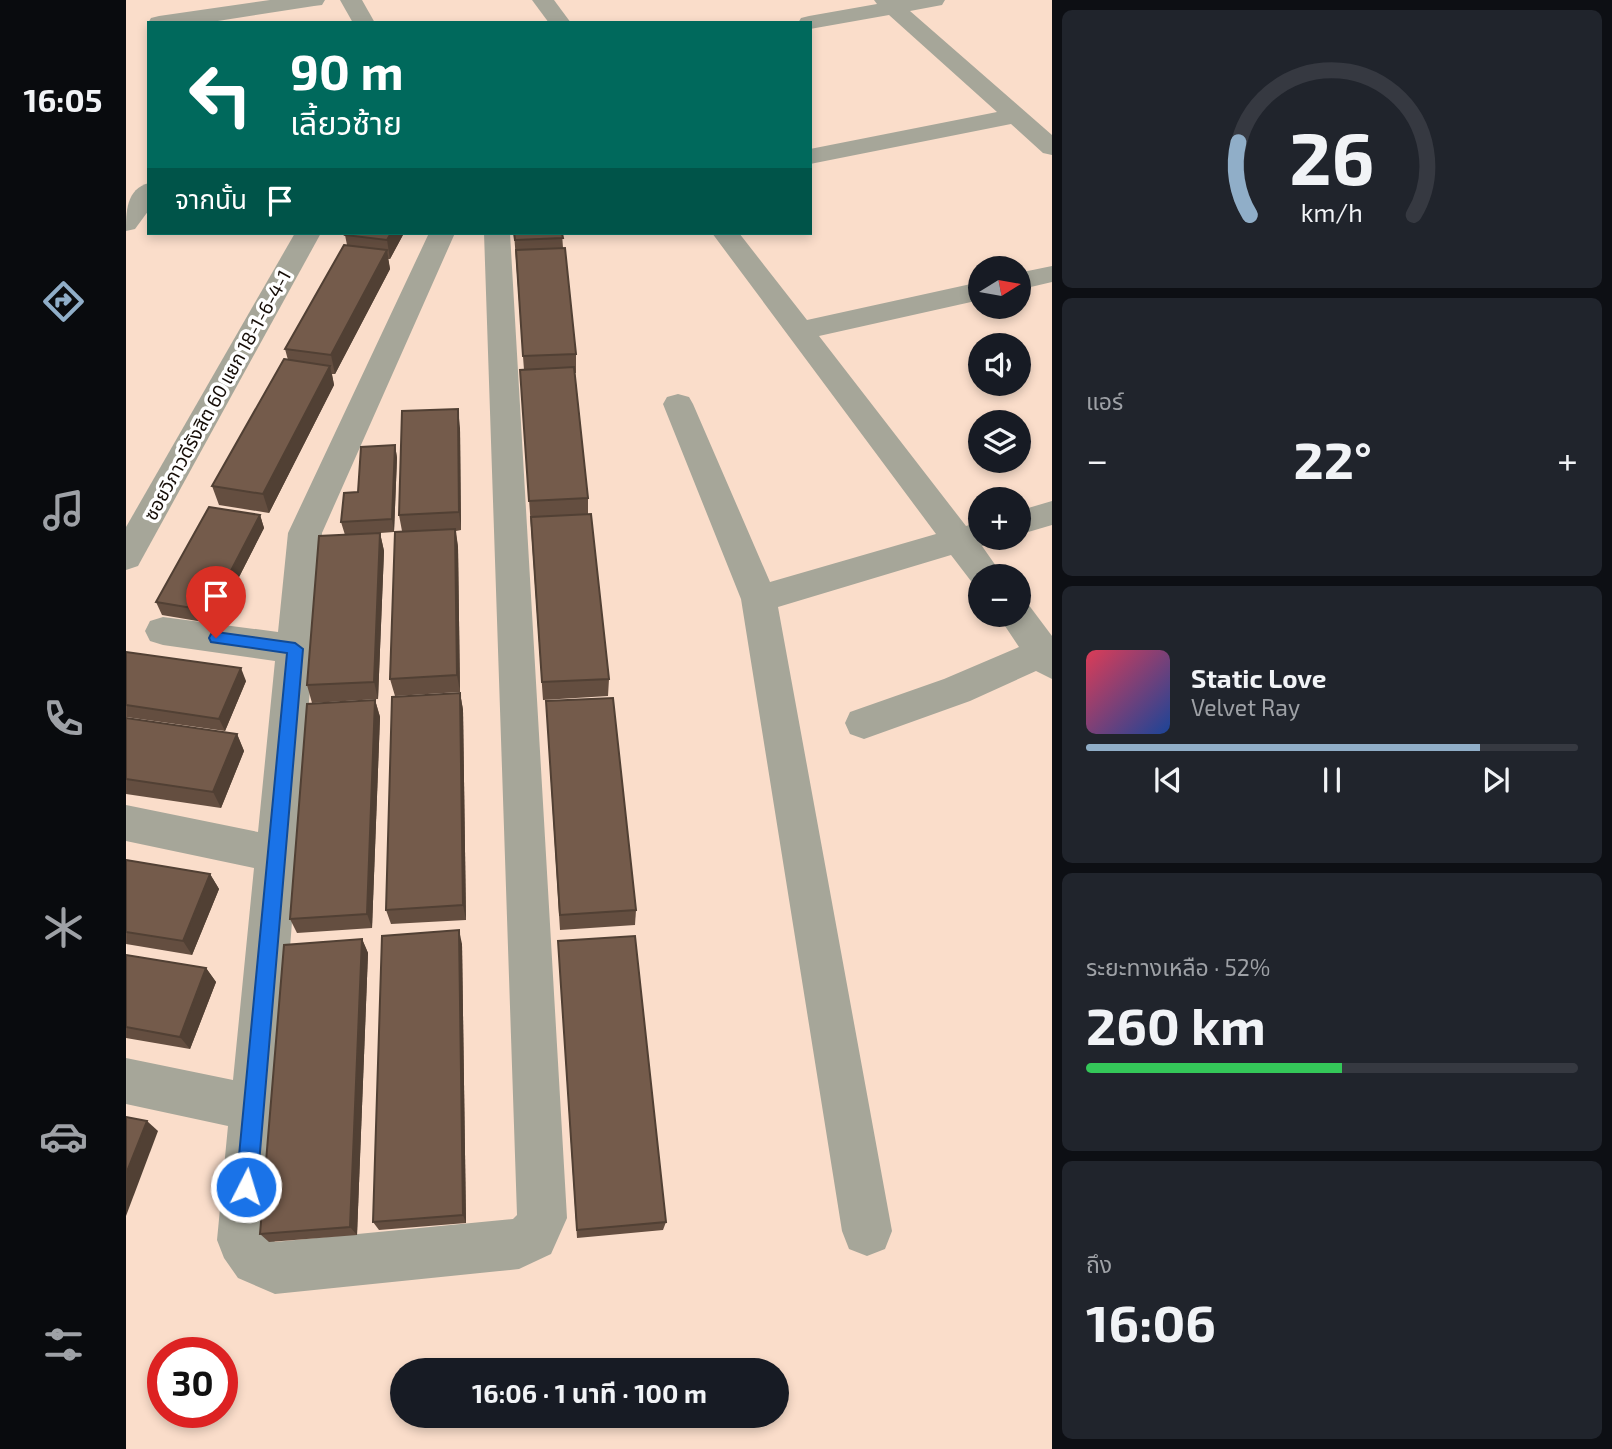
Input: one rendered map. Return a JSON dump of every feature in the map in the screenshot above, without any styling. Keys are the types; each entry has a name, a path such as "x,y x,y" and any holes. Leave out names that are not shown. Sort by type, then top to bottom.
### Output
{"street":[{"path":"173,21 314,0"},
{"path":"351,0 363,21"},
{"path":"543,0 559,21"},
{"path":"812,22 889,4 934,0"},
{"path":"889,4 1052,148"},
{"path":"812,157 1015,116"},
{"path":"126,223 147,194"},
{"name":"ซอยวิภาวดีรังสิต 60 แยก 18-1-6-4-1","path":"126,557 308,235"},
{"path":"441,235 305,533 242,1240 256,1260 275,1268 519,1244 533,1236 542,1218 497,235"},
{"path":"727,235 800,331 968,535"},
{"path":"1031,279 1052,274"},
{"path":"800,331 968,294"},
{"path":"678,404 759,599 867,1231"},
{"path":"1031,519 1052,513"},
{"path":"759,599 968,538"},
{"path":"864,723 1047,658 1024,627"},
{"path":"163,631 295,649"},
{"path":"126,823 276,854"},
{"path":"126,1081 254,1108"}],"building":[{"path":"345,235 390,235 387,240"},
{"path":"514,235 562,235 563,238 515,240"},
{"path":"344,245 387,250 331,355 285,349"},
{"path":"565,248 576,354 523,356 516,250"},
{"path":"284,359 330,366 263,494 212,486"},
{"path":"574,367 588,498 529,501 520,370"},
{"path":"458,409 459,512 399,515 402,411"},
{"path":"395,445 392,519 341,522 344,493 358,492 361,447"},
{"path":"209,507 260,515 210,611 156,602"},
{"path":"591,514 609,679 542,682 531,517"},
{"path":"455,529 457,675 390,679 395,532"},
{"path":"380,533 374,682 307,685 319,536"},
{"path":"126,652 241,668 219,719 126,705"},
{"path":"460,693 463,905 386,910 392,697"},
{"path":"613,698 636,910 560,915 546,701"},
{"path":"375,700 367,914 290,919 307,704"},
{"path":"126,718 237,734 213,792 126,779"},
{"path":"126,860 210,874 183,941 126,932"},
{"path":"459,930 463,1215 373,1222 382,936"},
{"path":"635,936 666,1222 577,1230 558,941"},
{"path":"362,939 350,1227 260,1234 284,945"},
{"path":"126,955 206,968 180,1037 126,1027"},
{"path":"126,1117 147,1121 126,1174"}],"route":[{"path":"216,638 295,649 246,1187"}]}
